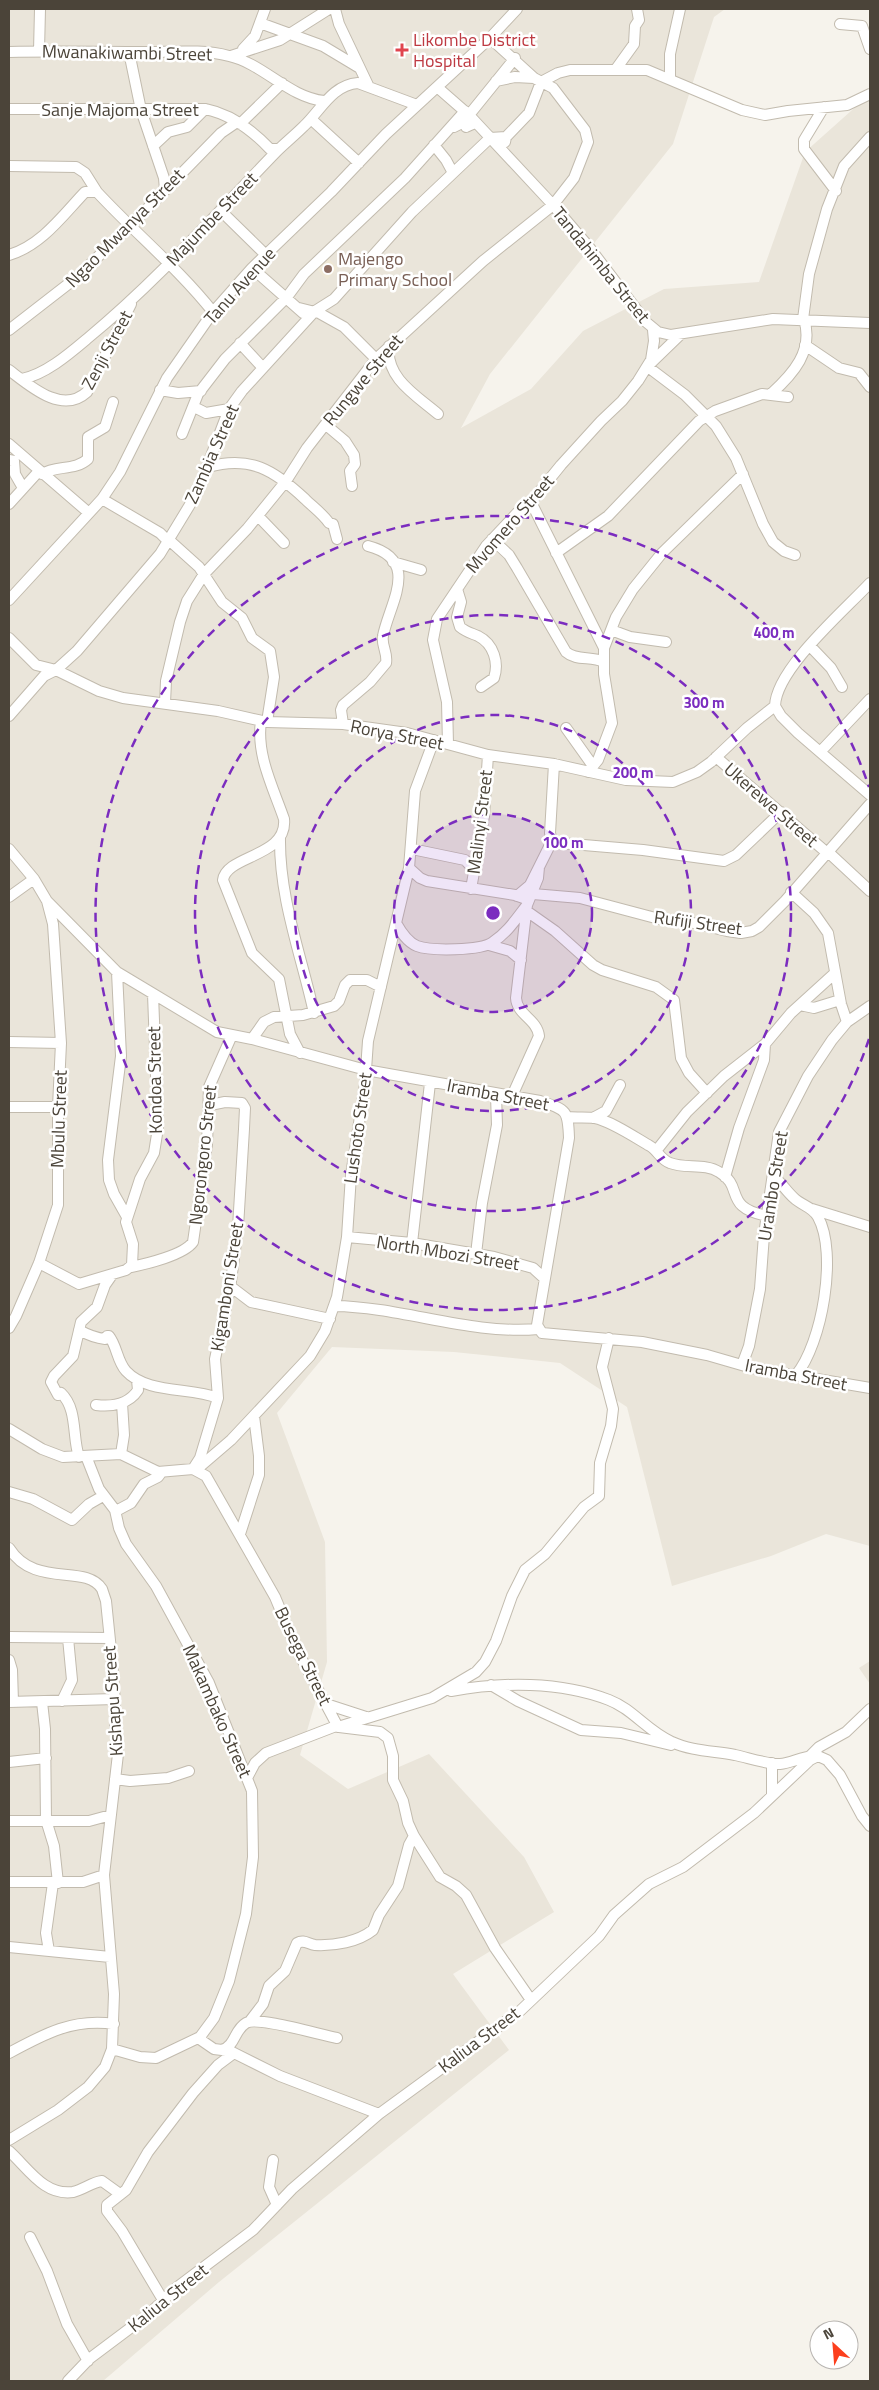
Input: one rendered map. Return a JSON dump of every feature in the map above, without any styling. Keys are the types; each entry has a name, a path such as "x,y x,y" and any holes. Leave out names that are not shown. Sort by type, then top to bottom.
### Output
{"street":[{"path":"39,51 40,9"},
{"path":"242,50 253,38 265,9"},
{"path":"231,56 242,50 274,42 329,9"},
{"path":"335,9 339,24 368,85"},
{"name":"Tanu Avenue","path":"9,600 102,499 120,472 160,390 213,312 252,268 267,256 359,162 417,105 490,38 517,9"},
{"path":"616,69 634,44 634,26 639,20 637,9"},
{"path":"670,79 671,46 680,9"},
{"path":"260,24 331,50 358,67"},
{"path":"840,24 862,26 870,49"},
{"name":"Rungwe Street","path":"165,703 166,681 180,622 187,602 204,574 258,516 286,481 306,448 326,425 376,359 483,261 553,205 574,178 588,142 585,130 553,88 538,80 490,38"},
{"name":"Mwanakiwambi Street","path":"9,52 198,52 231,56 254,66 310,99 324,101"},
{"path":"129,52 141,110 164,178 165,190"},
{"path":"449,130 464,122 466,127 470,116 515,58"},
{"path":"496,81 515,77 538,80 570,70 647,70 742,110 769,115 824,106 852,104 870,94"},
{"path":"503,151 506,138 529,113 538,80"},
{"name":"Ngao Mwanya Street","path":"9,330 63,290 129,227 221,133 239,123 282,83"},
{"name":"Majumbe Street","path":"22,379 41,372 72,351 136,297 221,211 272,153 311,119 324,101 351,84 368,85 417,105"},
{"name":"Tandahimba Street","path":"437,87 470,116 553,205 589,247 653,330 663,334 681,334 773,319 870,323"},
{"path":"824,106 804,140 804,149 836,191"},
{"name":"Sanje Majoma Street","path":"9,109 205,110 220,112 239,123 272,153"},
{"path":"147,129 172,130 187,127 205,110"},
{"path":"182,434 196,398 240,343 287,297 304,274 400,183 449,130 470,116"},
{"path":"311,119 359,162"},
{"path":"153,146 172,130"},
{"path":"772,394 788,378 800,362 807,332 803,319 813,254 827,209 836,191 844,166 870,137"},
{"path":"490,138 506,138"},
{"name":"Zambia Street","path":"9,716 41,680 56,670 83,645 142,577 169,540 197,493 229,409 263,368 315,311 334,299 412,212 490,138"},
{"path":"434,145 446,160 453,174"},
{"path":"9,166 76,167 85,173 97,192 129,227 191,285 213,312"},
{"path":"9,255 20,250 54,226 85,192 97,192"},
{"path":"221,211 267,256"},
{"path":"252,268 299,308 307,320"},
{"name":"Zenji Street","path":"22,379 49,397 61,400 80,398 87,392 136,297"},
{"path":"299,308 315,311 347,329 350,335 376,359"},
{"name":"Mvomero Street","path":"448,744 447,702 434,651 433,634 437,619 492,539 531,502 600,421 622,401 649,366 654,342 653,330"},
{"path":"681,334 649,366 685,394 722,434 743,474 763,524 773,542 784,551 795,555"},
{"path":"240,343 263,368"},
{"path":"805,345 839,368 859,372 870,387"},
{"path":"389,346 388,358 394,373 438,414"},
{"path":"9,371 22,379"},
{"path":"160,390 178,392 201,391"},
{"path":"556,553 608,516 683,434 705,416 755,396 772,394 788,397"},
{"path":"9,504 40,473 50,469 82,464 88,459 88,437 105,427 114,402"},
{"path":"194,407 206,413 229,409"},
{"path":"326,425 345,441 354,455 355,464 350,471 352,486"},
{"path":"9,444 40,473 89,513"},
{"path":"9,460 14,461 15,474 23,488"},
{"path":"208,467 240,462 265,469 286,481 329,523 333,524 337,539"},
{"path":"591,769 612,722 604,662 604,648 610,630 633,589 662,553 743,474"},
{"path":"102,499 160,533 194,561 222,602 242,618 252,638 266,647 271,654 274,677 264,721 259,734 262,754 284,819 284,827 280,837 281,878 292,932 314,1013"},
{"path":"531,502 604,648"},
{"path":"258,516 284,543"},
{"path":"492,539 509,555 566,652 573,657 594,658 604,662"},
{"path":"343,724 341,710 343,705 370,682 387,660 383,635 399,588 393,562 384,552 368,546"},
{"path":"393,562 421,570"},
{"path":"870,583 810,646 780,683 775,706 785,720 870,795"},
{"path":"457,589 461,602 457,619 460,627 478,636 489,645 495,658 494,678 481,687"},
{"path":"610,630 630,637 666,642"},
{"name":"Rorya Street","path":"9,638 36,665 56,670 99,691 123,698 218,711 264,721 343,724 407,733 488,755 591,769 626,780 673,782 697,772 716,758 747,728 775,706"},
{"path":"810,646 830,668 842,687"},
{"path":"821,751 870,699"},
{"path":"566,728 591,769"},
{"name":"Lushoto Street","path":"194,1470 231,1440 310,1356 330,1319 340,1285 347,1237 349,1194 366,1084 368,1041 409,868 412,849 415,791 434,740"},
{"name":"Malinyi Street","path":"471,889 487,791 488,755"},
{"name":"Ukerewe Street","path":"716,758 781,812 870,891"},
{"path":"517,896 530,886 552,841 550,816 554,764"},
{"name":"Rufiji Street","path":"409,868 415,875 427,881 517,896 529,903 580,898 662,920 685,921 741,933 759,927 870,804"},
{"path":"552,841 643,850 724,861 736,855 781,812"},
{"path":"280,837 266,849 227,871 223,880 252,952 279,979 290,1034 300,1053"},
{"name":"Iramba Street","path":"9,849 34,878 47,901 117,972 208,1029 346,1063 366,1070 430,1083 512,1096 557,1107 568,1117 568,1145 544,1278 538,1329 548,1335 609,1338 661,1345 742,1365 869,1385"},
{"path":"412,849 465,860 475,870"},
{"path":"512,1096 539,1036 534,1024 518,1010 516,1004 529,903 538,878 539,867"},
{"path":"9,897 34,878"},
{"path":"792,892 814,913 828,933 840,1000 847,1022"},
{"name":"Mbulu Street","path":"9,1328 39,1263 58,1211 58,1108 61,1043 57,964 53,924 47,901"},
{"path":"396,923 406,938 419,947 466,951 489,945 511,928 529,903"},
{"path":"529,903 593,965 615,974 637,979 669,995 676,1006 678,1047 681,1058 695,1083 707,1093"},
{"path":"489,945 510,951 521,960"},
{"path":"117,972 121,1056 108,1160 109,1180 114,1194 127,1217"},
{"path":"656,1151 678,1122 707,1093 765,1044 800,1005 835,973"},
{"path":"252,1039 264,1022 274,1017 314,1013 337,1004 345,984 350,980 370,981 381,987"},
{"name":"Kondoa Street","path":"131,1267 133,1245 127,1227 127,1217 140,1179 152,1159 156,1144 157,1068 153,994"},
{"path":"800,1005 814,1008 840,1000"},
{"name":"Urambo Street","path":"742,1365 749,1346 757,1307 779,1132 808,1076 847,1022 870,1006"},
{"name":"Ngorongoro Street","path":"131,1267 159,1260 192,1244 198,1221 212,1077 224,1056 232,1035"},
{"path":"9,1042 61,1043"},
{"path":"725,1177 733,1146 764,1060 765,1044"},
{"path":"412,1243 430,1083"},
{"path":"593,1118 606,1111 620,1086"},
{"path":"476,1254 482,1203 497,1125 496,1094"},
{"name":"Kigamboni Street","path":"194,1470 200,1458 218,1398 216,1352 230,1286 238,1227 244,1108 241,1102 210,1105"},
{"path":"9,1107 58,1108"},
{"path":"568,1117 593,1118 606,1122 656,1151 664,1160 673,1164 711,1169 719,1172 725,1177 740,1205 753,1213 767,1216"},
{"path":"773,1176 785,1184 794,1199 811,1209 870,1227"},
{"path":"796,1375 804,1365 814,1342 826,1279 825,1248 821,1224 818,1216 811,1209"},
{"name":"North Mbozi Street","path":"347,1237 412,1243 476,1254 533,1268 544,1278"},
{"path":"39,1263 79,1284 112,1275 131,1267"},
{"path":"96,1405 122,1403 136,1394 139,1387 137,1380 122,1364 109,1336 105,1339 100,1339 87,1336 79,1330 83,1319 97,1307 105,1285 112,1275"},
{"path":"230,1286 251,1302 330,1319"},
{"path":"334,1306 406,1314 478,1327 507,1330 538,1329"},
{"name":"Makambako Street","path":"79,1330 73,1356 54,1376 51,1385 58,1395 61,1393 64,1395 70,1408 75,1430 74,1445 83,1457 103,1496 116,1511 119,1528 129,1549 156,1586 209,1683 252,1791 254,1844 252,1877 246,1914 228,1982 214,2018 205,2032 198,2038 156,2058 140,2058 112,2049"},
{"name":"Busega Street","path":"194,1470 209,1480 240,1534 274,1597 298,1652 337,1727 427,1700 472,1675 486,1662 522,1574 528,1566 550,1550 584,1507 598,1498 600,1493 600,1463 611,1426 613,1410 602,1367 609,1338"},
{"path":"137,1380 152,1385 196,1392 218,1398"},
{"path":"121,1454 124,1435 122,1403"},
{"path":"240,1534 259,1475 259,1456 254,1416"},
{"path":"9,1429 54,1454 83,1457 121,1454 161,1473 194,1470"},
{"path":"116,1511 130,1503 144,1484 158,1477 161,1473"},
{"path":"9,1492 33,1499 72,1520 87,1506 103,1496"},
{"name":"Kishapu Street","path":"9,1548 26,1566 39,1572 84,1577 100,1586 106,1601 115,1699 114,1727 118,1754 104,1876 114,1994 112,2049"},
{"path":"9,1638 108,1638"},
{"path":"62,1701 72,1680 68,1638"},
{"path":"9,1660 12,1670 11,1702 115,1699"},
{"path":"443,1692 491,1685 559,1689 590,1694 618,1704 672,1742 697,1749"},
{"path":"491,1685 513,1698 590,1733 621,1733 772,1763 786,1763 814,1756 827,1760 840,1775 862,1816 870,1826"},
{"path":"42,1702 46,1758 46,1820 54,1846 56,1883 46,1933 49,1951"},
{"path":"326,1704 366,1717"},
{"name":"Kaliua Street","path":"68,2381 88,2360 149,2314 163,2300 253,2230 292,2189 379,2114 507,2020 531,2000 599,1936 614,1914 649,1884 683,1867 754,1813 814,1756 819,1747 846,1732 870,1709"},
{"path":"247,1778 255,1763 266,1753 337,1727 380,1732 388,1738 393,1756 393,1780 403,1801 408,1823 414,1836 440,1877 466,1894 495,1948 531,2000"},
{"path":"9,1762 46,1758"},
{"path":"772,1763 772,1794"},
{"path":"116,1779 130,1781 168,1778 189,1771"},
{"path":"9,1821 89,1821 111,1816"},
{"path":"222,2050 229,2048 239,2029 250,2021 262,2004 269,1986 285,1971 296,1943 302,1941 323,1945 350,1942 373,1930 379,1914 398,1886 409,1845 414,1836"},
{"path":"9,1882 82,1882 104,1876"},
{"path":"9,1947 49,1951 110,1953"},
{"path":"250,2021 261,2021 337,2038"},
{"path":"9,2052 66,2026 95,2022 114,2024"},
{"path":"198,2038 208,2046 234,2053 280,2076 379,2114"},
{"path":"9,2140 58,2110 88,2087 105,2067 112,2049"},
{"path":"163,2300 122,2230 107,2211 108,2203 126,2190 148,2152 170,2121 218,2065 234,2053"},
{"path":"9,2151 54,2191 75,2191 102,2181 120,2194"},
{"path":"273,2160 269,2187 277,2205"},
{"path":"30,2237 47,2271 65,2318 88,2360"}],"shaded area":[{"path":"9,9 725,9 714,17 673,144 490,374 461,428 531,389 583,331 664,289 759,282 805,152 870,94 870,1546 826,1534 771,1556 672,1586 627,1407 560,1363 454,1352 332,1347 277,1413 325,1542 327,1662 300,1755 348,1789 429,1754 524,1857 554,1912 453,1974 509,2050 219,2282 103,2381 9,2381"},
{"name":"Majengo Primary School","path":"328,258 338,268 327,280 317,269"},
{"path":"870,1661 870,1684 859,1668"}],"place":[{"name":"Likombe District Hospital","path":"402,50"},
{"name":"Majengo Primary School","path":"328,269"}]}
